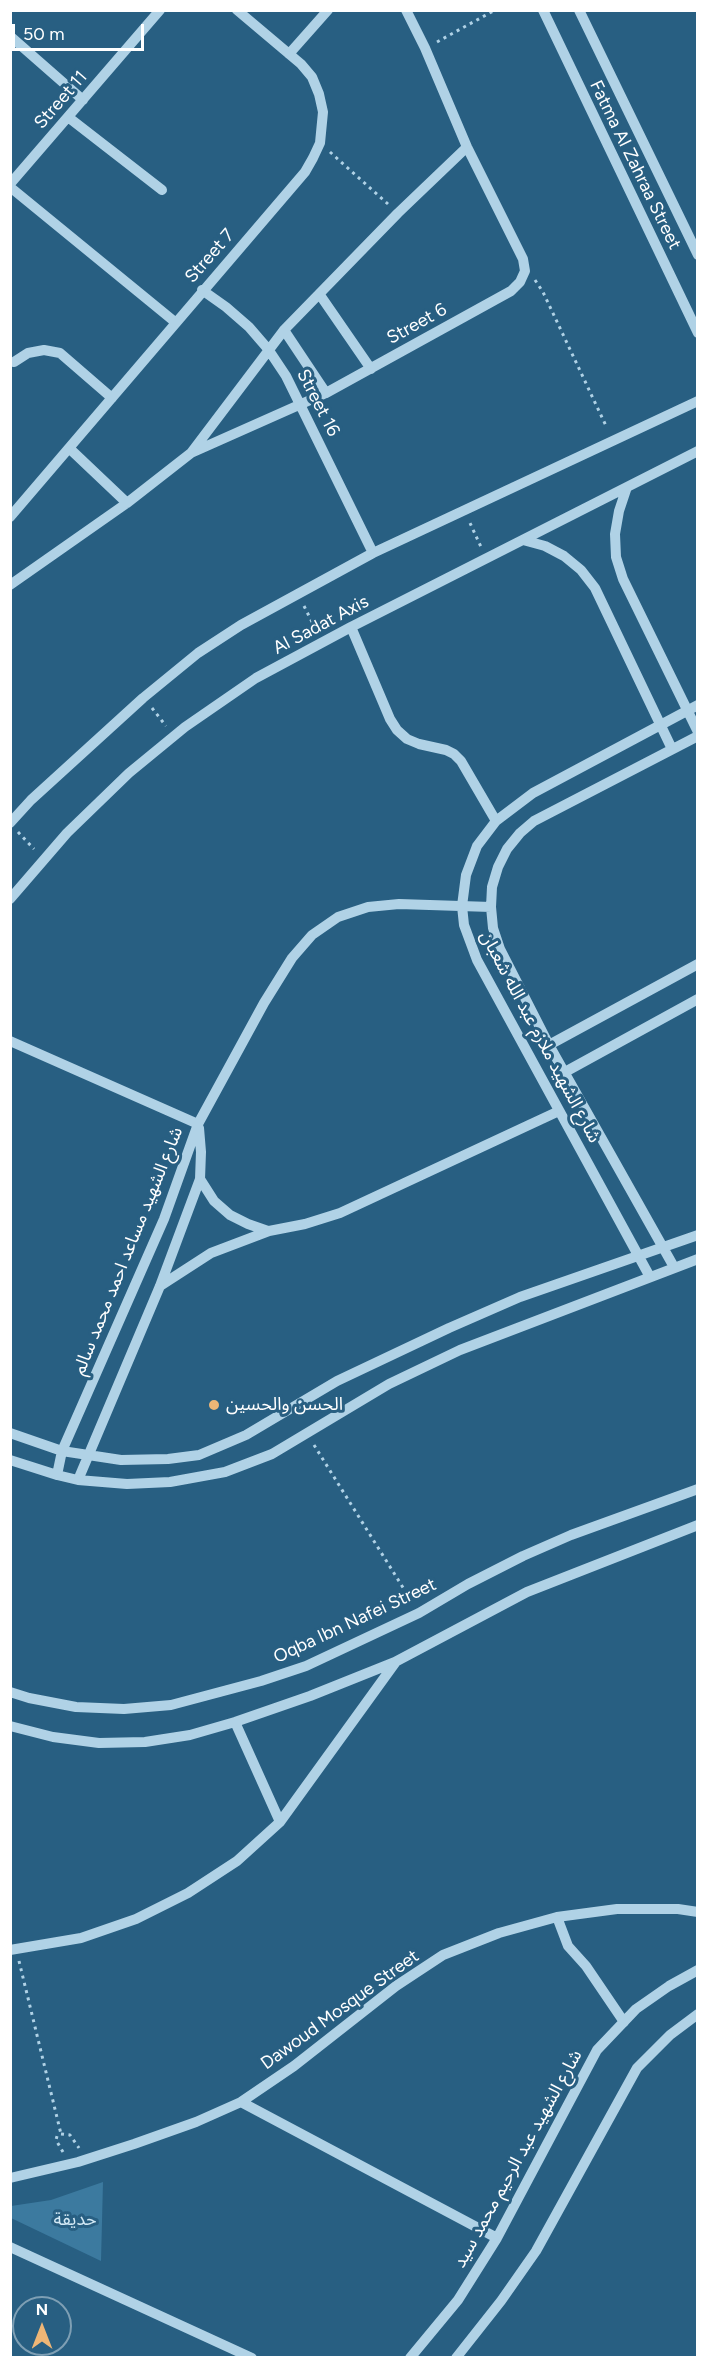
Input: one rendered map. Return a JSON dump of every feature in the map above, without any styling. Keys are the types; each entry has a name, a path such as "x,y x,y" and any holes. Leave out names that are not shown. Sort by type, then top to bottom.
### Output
{"street":[{"name":"Street 11","path":"12,179 160,10"},
{"name":"Street 7","path":"10,517 305,172 320,143 323,112 312,77 290,54 237,10"},
{"path":"290,54 328,10"},
{"path":"406,10 425,48 467,147 523,259 525,271"},
{"name":"Fatma Al Zahraa Street","path":"543,10 698,333"},
{"name":"Fatma Al Zahraa Street","path":"579,10 698,255"},
{"path":"10,36 83,100"},
{"path":"68,117 162,190"},
{"name":"Street 6","path":"191,453 284,330 398,213 467,147"},
{"path":"12,179 175,322"},
{"name":"Street 6","path":"10,585 127,503 191,453 326,393 371,369 511,291 520,282 525,271"},
{"name":"Street 16","path":"202,290 234,314 268,349 286,376 374,553"},
{"path":"320,295 371,369"},
{"path":"284,330 326,393"},
{"path":"14,362 28,353 44,350 60,353 112,398"},
{"path":"10,824 31,800 143,698 198,653 241,625 374,553 698,400"},
{"path":"69,448 127,503"},
{"name":"Al Sadat Axis","path":"10,899 67,833 129,773 174,736 256,678 351,627 698,451"},
{"path":"627,487 619,511 615,534 616,557 623,579 692,708 698,734"},
{"path":"523,540 545,546 564,556 581,570 595,588 672,749"},
{"path":"351,627 390,719 397,730 407,739 446,750 461,760 496,821"},
{"name":"شارع الشهيد ملازم عبد الله شعبان","path":"650,1277 477,960 464,925 462,906 466,875 477,846 496,821 533,793 692,708"},
{"name":"شارع الشهيد ملازم عبد الله شعبان","path":"675,1267 549,1045 500,949 493,928 491,908 492,887 498,867 507,849 520,832 534,821 698,734"},
{"path":"10,1041 198,1124 270,994 292,958 312,935 338,917 368,907 399,904 491,908"},
{"path":"549,1045 698,964"},
{"path":"565,1072 698,999"},
{"path":"160,1286 212,1253 269,1231 305,1224 340,1213 559,1111"},
{"name":"شارع الشهيد مساعد احمد محمد سالم","path":"78,1480 160,1286 200,1179 201,1152 198,1124"},
{"name":"شارع الشهيد مساعد احمد محمد سالم","path":"57,1475 62,1451 164,1219 198,1124"},
{"path":"200,1179 214,1201 230,1215 269,1231"},
{"path":"10,1433 62,1451 88,1456 147,1461 199,1455 246,1436 337,1381 386,1356 520,1297 698,1235"},
{"path":"10,1460 78,1480 127,1484 199,1478 236,1468 273,1454 389,1384 460,1350 698,1259"},
{"name":"Oqba Ibn Nafei Street","path":"10,1692 76,1707 124,1709 171,1705 218,1694 306,1666 419,1613 468,1584 523,1556 571,1535 698,1489"},
{"path":"10,1726 53,1737 99,1743 145,1742 190,1735 310,1696 395,1662 527,1592 698,1525"},
{"path":"13,1950 81,1938 136,1919 188,1893 237,1861 280,1822 395,1662"},
{"path":"234,1722 280,1822"},
{"name":"Dawoud Mosque Street","path":"10,2178 86,2159 196,2122 241,2102 294,2066 396,1986 443,1955 499,1933 557,1917 617,1909 678,1909 698,1912"},
{"path":"557,1917 568,1946 592,1974 624,2022"},
{"name":"شارع الشهيد عبد الرحيم محمد سيد","path":"410,2358 458,2300 497,2238 597,2049 636,2009 669,1986 698,1970"},
{"path":"456,2358 501,2301 536,2251 636,2068 670,2035 698,2014"},
{"path":"241,2102 497,2238"},
{"path":"10,2247 252,2358"}],"path":[{"path":"425,48 495,10"},
{"path":"320,143 398,213"},
{"path":"525,271 543,292 613,440"},
{"path":"464,510 487,558"},
{"path":"298,593 322,642"},
{"path":"143,698 174,736"},
{"path":"10,824 44,859"},
{"path":"306,1433 419,1613"},
{"path":"13,1950 61,2134"},
{"path":"70,2164 56,2140 61,2134 70,2135 86,2159"}],"green space":[{"name":"حديقة","path":"103,2182 101,2261 11,2218 11,2206 51,2200"}],"place":[{"name":"الحسن والحسين","path":"214,1405"}]}
